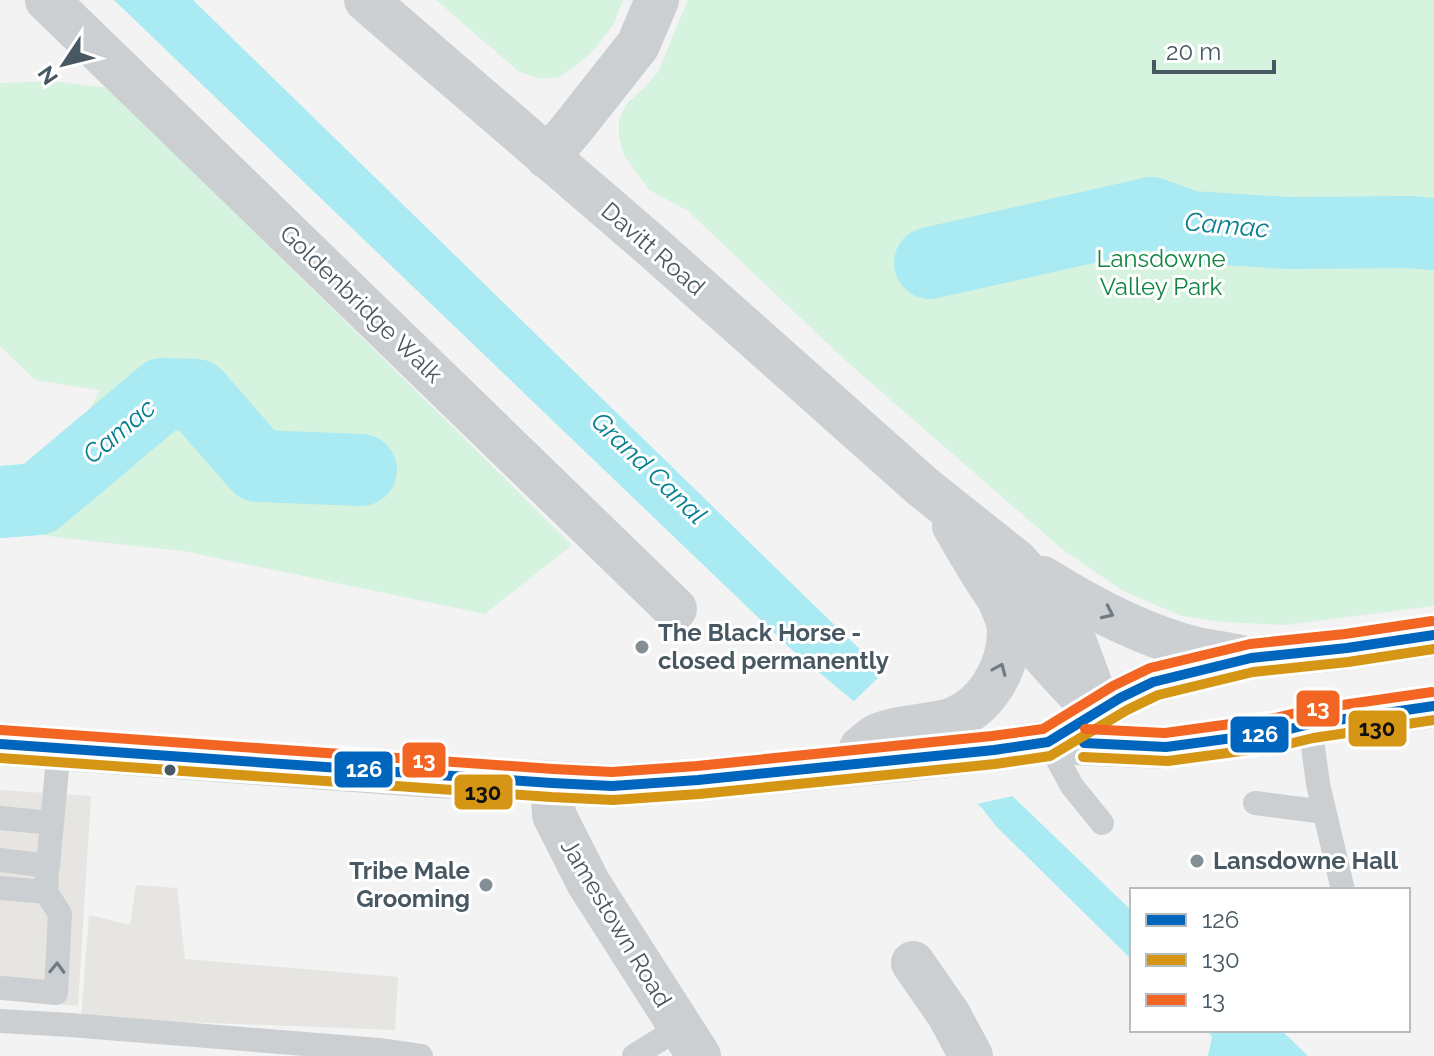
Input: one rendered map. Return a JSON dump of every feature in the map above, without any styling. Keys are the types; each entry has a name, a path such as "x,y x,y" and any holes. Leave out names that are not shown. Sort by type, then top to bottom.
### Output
{"main road":[{"name":"Davitt Road","path":"366,0 653,247 939,500 1007,580 1058,607 1069,626 1093,691 1097,712"},
{"path":"964,735 974,707 983,699 1003,666 1010,629 1007,580 1074,598 1152,634 1197,649 1251,658"},
{"path":"1054,742 1120,698 1153,682 1251,658 1434,635"},
{"path":"0,744 612,786 837,765 890,748 964,735 1166,747 1434,706"},
{"path":"1097,712 1127,732 1166,747"}],"street":[{"name":"Goldenbridge Walk","path":"47,0 675,609"},
{"path":"547,157 638,45 657,0"},
{"name":"Jamestown Road","path":"552,783 554,815 568,845 589,884 688,1041"},
{"path":"913,963 949,1015 971,1056"}],"lane":[{"path":"1310,724 1318,784 1343,888"},
{"path":"1054,742 1072,786 1102,823"},
{"path":"4,988 56,993 60,914 46,892 59,747"},
{"path":"1255,803 1324,812"},
{"path":"0,818 52,823"},
{"path":"0,860 48,866"},
{"path":"0,888 46,892"},
{"path":"0,1021 379,1050 421,1056"},
{"path":"634,1056 661,1039 688,1041"}],"shaded area":[{"path":"0,790 91,796 78,1006 0,1000"},
{"path":"136,885 177,888 185,959 398,977 395,1030 81,1018 89,915 130,925"}],"green space":[{"path":"436,0 623,0 613,25 595,49 559,77 540,79 518,71"},
{"name":"Lansdowne Valley Park","path":"688,0 1434,0 1434,606 1285,625 1222,622 1182,616 1123,591 1062,549 847,362 688,211 649,190 624,155 619,137 619,119 627,103 658,72"},
{"path":"52,81 109,88 572,545 485,614 183,551 0,529 0,473 92,460 82,424 100,390 35,380 0,346 0,83"}],"water":[{"name":"Grand Canal","path":"114,0 193,0 1130,909 1130,958 996,826 982,808 791,649"},
{"path":"1208,1032 1283,1032 1308,1056 1208,1056 1212,1037"}],"pier":[{"path":"886,670 1013,796 972,805 851,704"}],"waterway":[{"name":"Camac","path":"930,263 1151,213 1190,227 1288,233 1434,234"},
{"name":"Camac","path":"0,502 38,499 163,394 196,395 258,466 361,470"}],"transit line":[{"name":"13","path":"1,730 553,769 612,772 697,766 1043,729 1113,686 1150,668 1250,644 1432,621"},
{"name":"126","path":"0,744 552,783 612,786 698,780 1048,742 1120,698 1153,682 1251,658 1434,635"},
{"name":"130","path":"0,758 551,797 613,800 699,794 1050,756 1158,695 1253,672 1434,649"},
{"name":"13","path":"1085,729 1165,733 1432,692"},
{"name":"126","path":"1084,743 1166,747 1434,706"},
{"name":"130","path":"1083,757 1168,761 1434,720"}],"place":[{"name":"The Black Horse - closed permanently","path":"642,647"},
{"name":"Lansdowne Hall","path":"1197,861"},
{"name":"Tribe Male Grooming","path":"486,885"}]}
